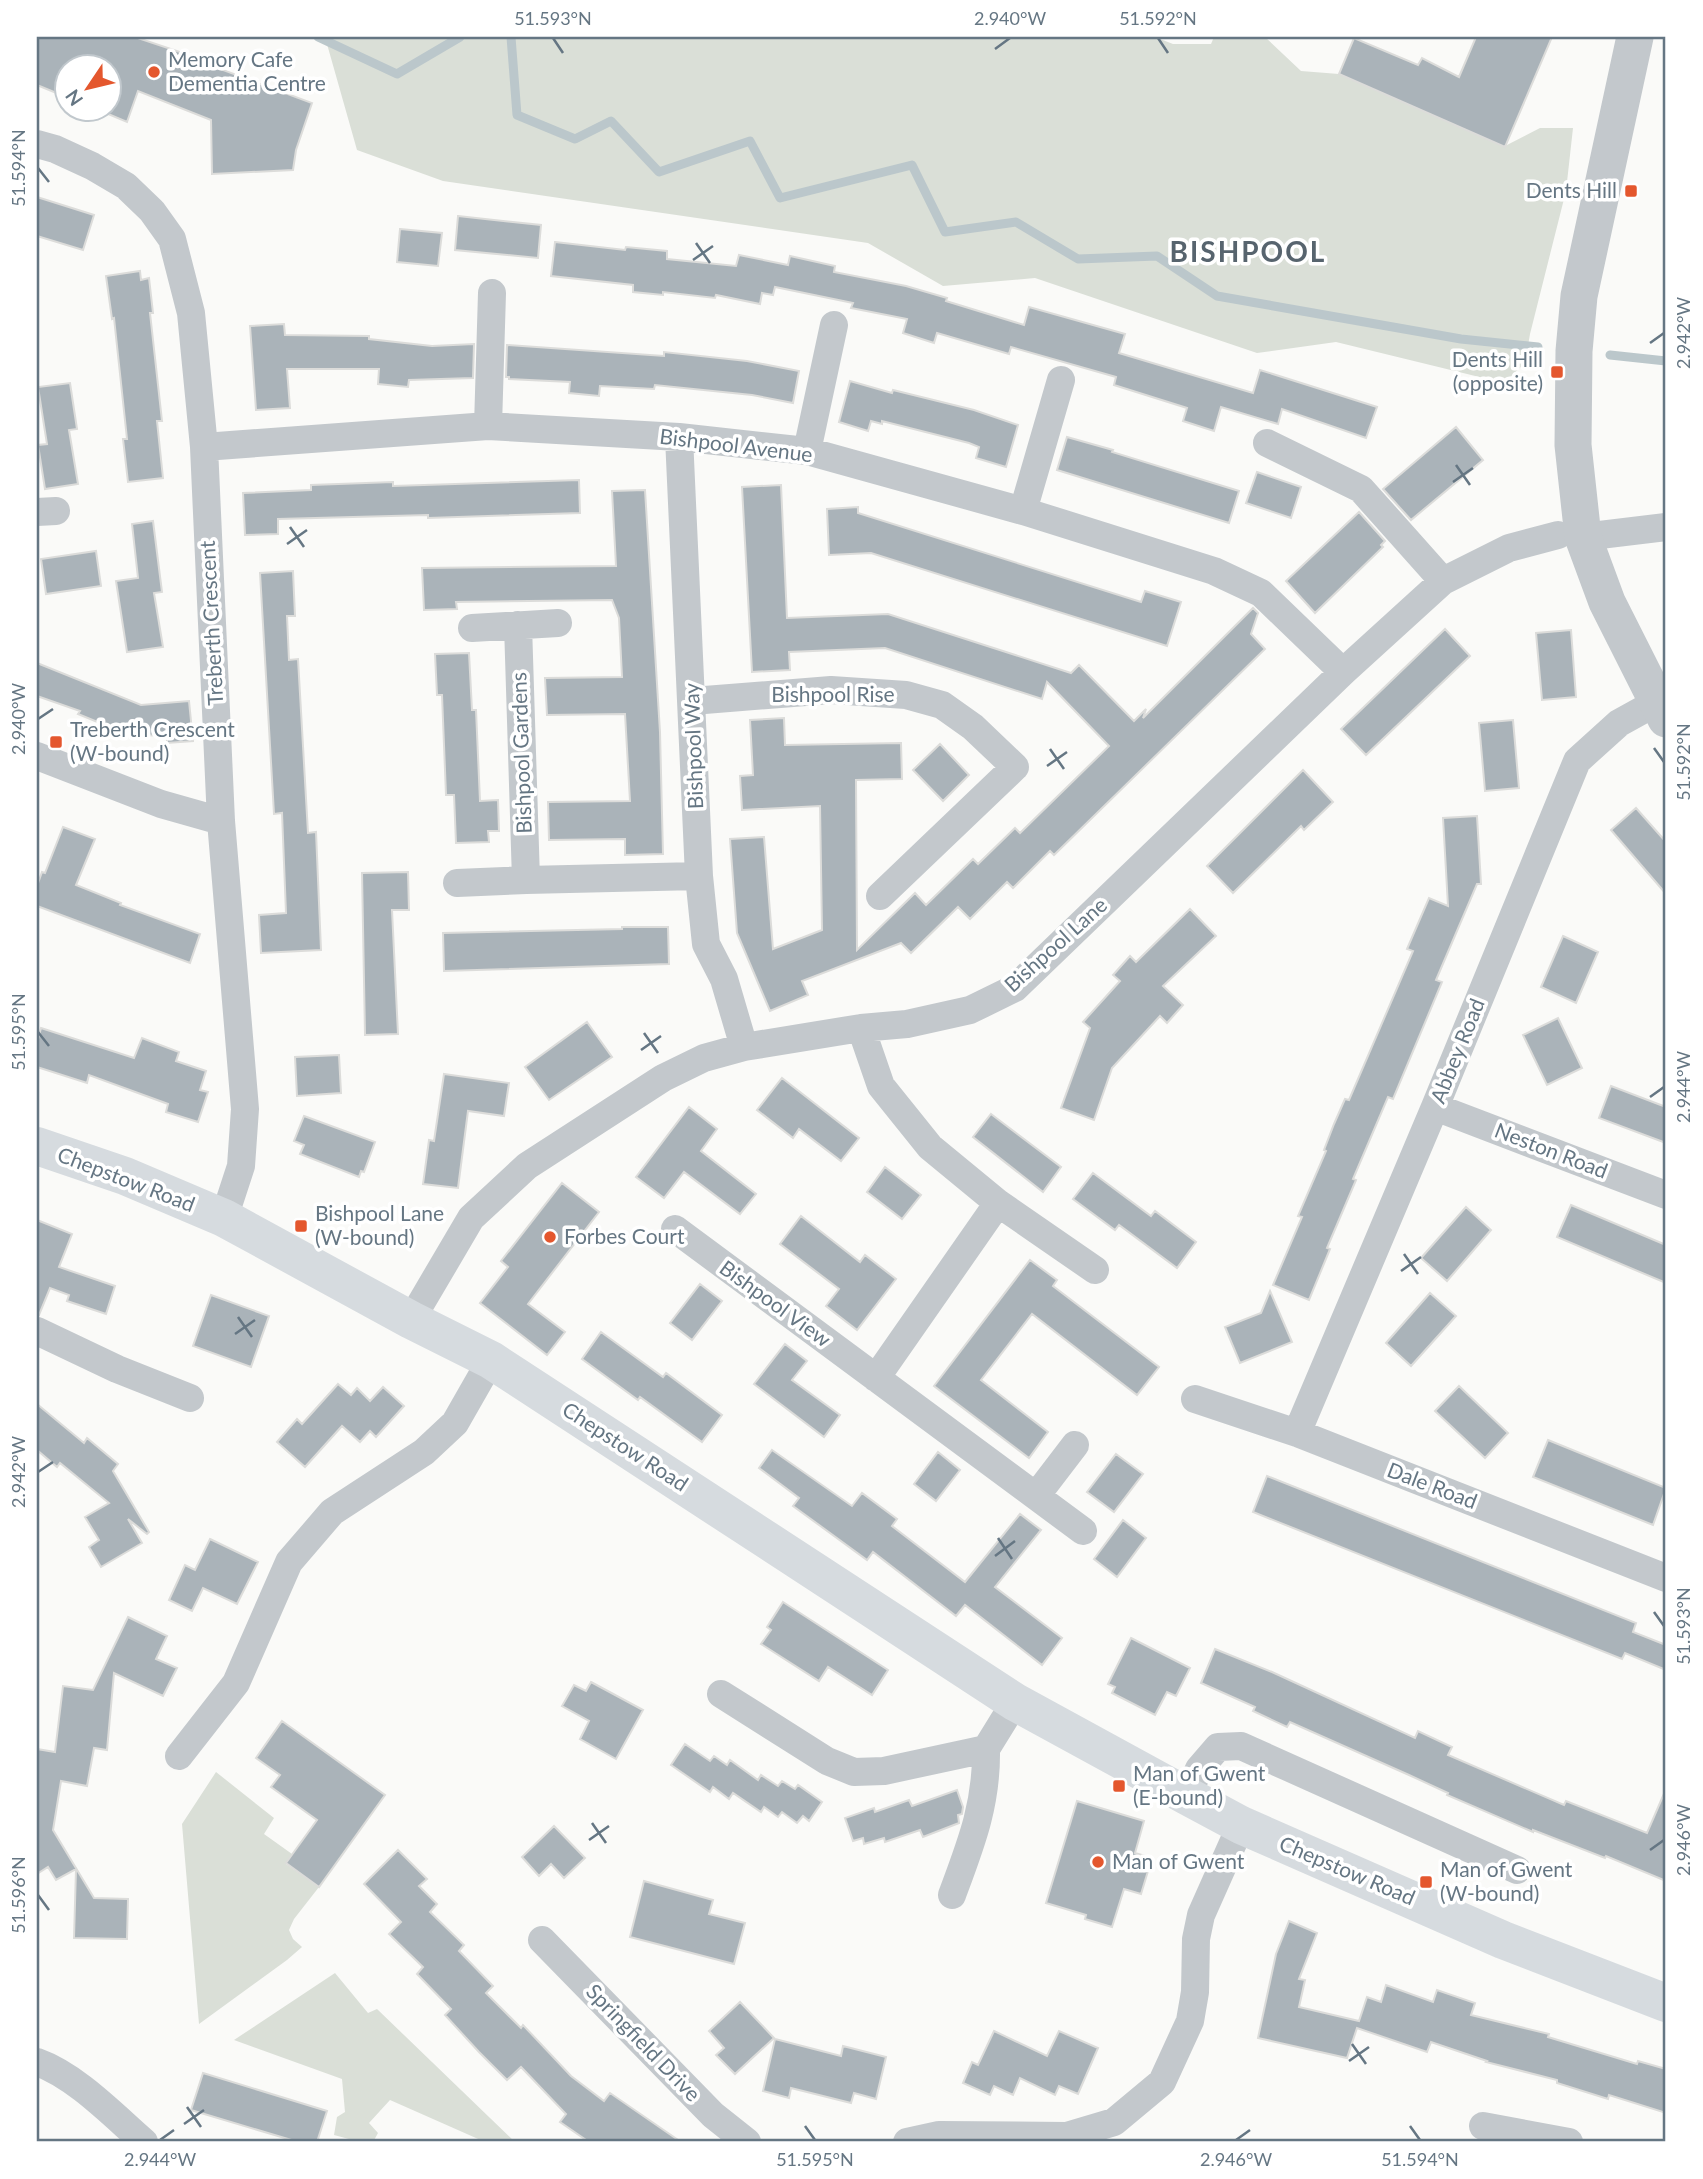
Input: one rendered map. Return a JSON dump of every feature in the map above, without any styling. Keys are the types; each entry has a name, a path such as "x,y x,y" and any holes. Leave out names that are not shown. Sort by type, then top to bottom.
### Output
{"main road":[{"name":"Chepstow Road","path":"37,1146 125,1177 224,1218 411,1320 491,1360 1015,1702 1241,1825 1503,1940 1666,2003"}],"street":[{"path":"1636,37 1579,296 1574,351 1571,536 1662,711"},
{"name":"Treberth Crescent","path":"37,144 92,166 126,186 152,211 172,239 191,313 204,447 221,821 245,1109 241,1166 224,1218"},
{"path":"488,426 492,293"},
{"path":"807,452 834,325"},
{"path":"1023,511 1061,380"},
{"name":"Bishpool Avenue","path":"204,447 488,426 679,437 807,452 1023,511 1214,571 1261,593 1343,672"},
{"name":"Bishpool Way","path":"679,437 699,876 706,944 724,979 744,1047"},
{"path":"1267,443 1361,489 1443,581"},
{"path":"1571,536 1666,527"},
{"name":"Bishpool Lane","path":"411,1320 471,1218 527,1166 663,1078 705,1058 744,1047 861,1028 907,1024 970,1010 1015,988 1343,672 1443,581 1509,548 1571,536"},
{"path":"472,628 558,623"},
{"name":"Bishpool Gardens","path":"518,625 526,880"},
{"name":"Bishpool Rise","path":"692,701 831,690 906,695 942,705 973,727 1015,766 880,896"},
{"name":"Abbey Road","path":"1297,1433 1577,761 1619,723 1662,711"},
{"path":"37,756 161,804 221,821"},
{"path":"457,883 699,876"},
{"path":"861,1028 881,1086 930,1147 998,1203 1095,1270"},
{"name":"Neston Road","path":"1435,1107 1666,1195"},
{"path":"876,1378 998,1203"},
{"name":"Bishpool View","path":"675,1230 1083,1531"},
{"path":"37,1331 117,1369 190,1398"},
{"path":"179,1756 236,1683 289,1562 332,1512 424,1451 455,1423 491,1360"},
{"name":"Dale Road","path":"1195,1399 1297,1433 1666,1577"},
{"path":"1036,1496 1075,1444"},
{"path":"721,1694 827,1761 853,1772 884,1771 986,1749"},
{"path":"953,1895 983,1808 987,1778 986,1749 1015,1702"},
{"path":"1187,1796 1199,1769 1218,1747 1241,1746 1517,1870"},
{"path":"907,2142 939,2135 1067,2136 1114,2122 1162,2082 1190,2021 1195,1992 1196,1939 1201,1915 1241,1825"},
{"name":"Springfield Drive","path":"542,1940 713,2115 747,2142"},
{"path":"37,2062 69,2079 144,2142"},
{"path":"1483,2126 1569,2142"}],"shaded area":[{"path":"325,37 1155,37 1173,44 1211,44 1214,37 1265,37 1301,71 1339,74 1505,146 1540,128 1573,128 1566,191 1525,363 1504,383 1336,342 1257,353 1035,278 943,286 868,243 443,181 357,150"},
{"path":"216,1772 274,1818 264,1834 292,1854 286,1864 319,1887 294,1919 289,1930 293,1939 302,1947 199,2024 182,1824"},
{"path":"335,1973 368,2013 377,2009 515,2142 485,2142 390,2100 369,2123 378,2133 373,2142 360,2142 334,2135 337,2117 345,2112 342,2079 234,2040"}],"building":[{"path":"37,37 135,37 312,103 296,150 293,170 212,174 211,120 138,91 127,122 122,120 122,52 52,52 52,91 37,85"},
{"path":"1476,37 1552,37 1505,147 1339,74 1354,38 1418,65 1422,58 1459,77"},
{"path":"37,197 94,215 83,250 37,236"},
{"path":"458,216 541,225 538,258 455,250"},
{"path":"400,229 442,233 438,266 397,262"},
{"path":"555,242 625,250 626,247 667,251 667,259 736,266 739,255 788,265 790,256 835,266 834,272 906,286 947,298 946,301 1024,325 1029,307 1125,334 1119,353 1253,393 1260,370 1377,407 1366,438 1282,409 1278,424 1221,407 1214,431 1183,421 1187,408 1114,385 1116,377 1011,347 1009,354 937,333 934,343 903,333 907,319 851,308 853,303 775,287 773,295 762,293 760,304 716,295 715,298 663,292 663,295 633,292 633,285 551,276"},
{"path":"140,271 141,280 149,278 153,313 150,313 162,421 157,421 163,478 128,482 123,439 127,439 114,318 112,319 106,276"},
{"path":"284,324 285,335 369,336 369,339 432,346 474,344 473,378 409,380 408,387 378,384 379,369 287,369 290,408 256,410 250,326"},
{"path":"507,345 664,356 664,352 747,361 799,371 793,403 752,395 655,385 654,389 600,386 599,396 569,393 570,382 509,379 506,377"},
{"path":"850,381 892,393 893,390 974,410 1018,425 1006,467 976,458 979,447 969,443 882,421 882,424 871,421 868,431 839,422"},
{"path":"70,383 77,429 69,430 78,484 45,489 38,445 47,444 38,387"},
{"path":"1456,427 1483,460 1411,520 1383,489"},
{"path":"1067,437 1239,491 1229,523 1057,470"},
{"path":"1257,472 1301,487 1291,518 1246,503"},
{"path":"579,480 580,513 278,519 278,534 245,535 243,493 311,490 311,485 393,482 393,486"},
{"path":"781,485 787,618 888,614 1071,673 1079,665 1134,721 1146,709 1143,718 1253,608 1258,613 1251,634 1265,649 1054,855 1050,851 1013,888 1007,882 970,919 958,907 911,953 901,943 802,981 808,995 770,1011 737,933 730,839 764,837 773,949 822,930 820,806 742,810 740,776 753,775 750,720 784,718 785,745 901,743 902,779 856,780 857,950 915,893 926,905 973,859 978,864 1015,828 1020,833 1109,746 1047,682 1042,699 885,648 789,652 790,670 752,672 742,487"},
{"path":"645,490 660,732 663,854 625,855 625,839 549,840 548,802 630,801 625,714 547,715 545,678 622,677 619,618 612,600 456,602 457,609 424,610 422,568 616,566 612,491"},
{"path":"858,507 858,513 1141,602 1145,591 1181,602 1167,646 871,553 829,555 827,509"},
{"path":"1359,512 1385,541 1381,545 1383,547 1315,613 1286,581"},
{"path":"153,521 162,592 154,593 163,647 127,652 116,581 138,578 132,524"},
{"path":"96,551 101,586 46,594 41,559"},
{"path":"293,571 295,616 287,616 289,660 298,659 308,833 316,832 321,950 261,953 259,915 286,913 282,813 274,814 260,573"},
{"path":"1445,629 1470,656 1366,755 1341,729"},
{"path":"1571,630 1576,697 1542,700 1536,633"},
{"path":"469,653 472,710 476,710 480,801 498,800 499,831 488,831 489,842 456,843 454,795 446,795 442,695 437,695 435,654"},
{"path":"37,663 141,705 189,701 193,741 167,743 167,734 134,737 78,714 80,711 37,696"},
{"path":"1513,720 1519,788 1485,791 1479,723"},
{"path":"940,744 969,775 943,801 913,770"},
{"path":"1303,770 1333,802 1304,830 1301,826 1233,893 1207,866"},
{"path":"1636,808 1666,842 1666,894 1611,830"},
{"path":"1477,816 1481,884 1477,884 1436,980 1442,982 1393,1099 1388,1097 1353,1179 1356,1180 1327,1248 1330,1249 1309,1300 1273,1285 1302,1217 1298,1216 1326,1151 1324,1150 1334,1124 1345,1099 1349,1100 1413,951 1407,949 1429,898 1448,906 1443,818"},
{"path":"63,827 95,839 76,885 121,903 120,905 200,934 190,963 37,906 37,886"},
{"path":"408,872 409,910 392,910 398,1034 365,1035 362,873"},
{"path":"1190,909 1216,936 1163,986 1183,1005 1167,1023 1160,1016 1112,1068 1094,1120 1061,1108 1090,1028 1083,1022 1120,981 1113,975 1130,956 1136,962"},
{"path":"668,927 669,964 444,971 443,933"},
{"path":"1563,936 1598,952 1576,1003 1541,987"},
{"path":"1558,1018 1582,1068 1547,1085 1523,1035"},
{"path":"587,1022 612,1057 549,1100 525,1067"},
{"path":"41,1028 134,1058 142,1038 179,1052 176,1061 206,1071 200,1090 208,1092 198,1122 166,1112 168,1104 89,1075 87,1083 37,1067 37,1043"},
{"path":"339,1055 341,1093 297,1096 295,1057"},
{"path":"444,1074 509,1083 504,1116 468,1111 458,1188 423,1184 429,1140 434,1141"},
{"path":"782,1078 859,1138 841,1161 799,1129 793,1138 757,1110"},
{"path":"1611,1086 1666,1107 1666,1143 1599,1118"},
{"path":"689,1107 717,1129 701,1151 756,1194 740,1214 684,1172 664,1198 636,1177"},
{"path":"991,1114 1061,1167 1043,1192 973,1137"},
{"path":"304,1116 375,1142 364,1172 361,1171 359,1177 300,1154 304,1145 294,1141"},
{"path":"885,1167 921,1195 902,1219 867,1192"},
{"path":"1093,1173 1151,1216 1155,1211 1196,1242 1177,1268 1119,1225 1115,1230 1073,1199"},
{"path":"562,1183 599,1212 528,1304 565,1332 547,1355 480,1303 508,1267 501,1261"},
{"path":"1571,1205 1666,1245 1666,1283 1557,1237"},
{"path":"1466,1207 1491,1230 1447,1281 1421,1258"},
{"path":"801,1216 860,1262 865,1255 896,1279 857,1330 826,1306 839,1289 780,1244"},
{"path":"37,1220 72,1234 59,1267 115,1286 106,1314 67,1301 69,1295 50,1288 37,1315"},
{"path":"1030,1260 1057,1280 1053,1286 1159,1367 1137,1395 1032,1314 981,1380 1048,1432 1029,1458 934,1386"},
{"path":"700,1284 722,1301 692,1340 670,1323"},
{"path":"1270,1291 1292,1342 1240,1363 1225,1327 1261,1313"},
{"path":"1430,1293 1456,1316 1411,1366 1386,1343"},
{"path":"211,1295 269,1316 251,1367 193,1346"},
{"path":"601,1332 663,1377 666,1373 722,1415 702,1442 582,1359"},
{"path":"785,1344 807,1361 792,1380 840,1415 824,1437 754,1384"},
{"path":"338,1384 351,1395 357,1388 370,1401 383,1387 404,1406 376,1437 370,1431 360,1442 342,1426 305,1467 277,1442 297,1419 302,1424"},
{"path":"1459,1386 1508,1433 1485,1458 1435,1411"},
{"path":"37,1404 84,1443 87,1438 118,1464 113,1471 149,1532 147,1534 128,1519 142,1543 101,1567 89,1547 99,1540 85,1517 109,1503 60,1463 57,1467 37,1450"},
{"path":"1548,1440 1666,1488 1653,1525 1533,1477"},
{"path":"772,1450 852,1506 862,1493 897,1519 892,1526 965,1582 1020,1514 1041,1530 995,1587 1062,1638 1042,1665 965,1605 956,1616 873,1552 867,1560 793,1506 799,1498 759,1468"},
{"path":"938,1452 960,1470 936,1501 914,1484"},
{"path":"1116,1454 1143,1474 1114,1512 1087,1492"},
{"path":"1267,1476 1636,1623 1633,1632 1666,1645 1666,1670 1625,1653 1622,1659 1253,1512"},
{"path":"1123,1520 1146,1538 1117,1577 1094,1559"},
{"path":"210,1539 258,1562 237,1604 203,1588 192,1611 169,1600 185,1565 195,1570"},
{"path":"783,1602 888,1670 872,1695 828,1667 819,1681 761,1644 771,1630 767,1627"},
{"path":"128,1617 167,1636 156,1659 177,1668 163,1696 114,1673 107,1750 94,1748 87,1786 61,1781 53,1830 94,1898 128,1899 127,1939 74,1938 76,1869 56,1880 48,1867 37,1874 37,1749 55,1752 63,1686 93,1690"},
{"path":"1131,1638 1190,1668 1176,1696 1167,1692 1155,1715 1112,1693 1115,1687 1108,1684"},
{"path":"1215,1649 1272,1672 1415,1738 1418,1731 1452,1747 1448,1755 1564,1805 1566,1801 1647,1833 1666,1789 1666,1881 1606,1856 1605,1858 1533,1832 1290,1722 1287,1727 1253,1711 1255,1707 1201,1683"},
{"path":"591,1682 643,1710 616,1759 580,1739 589,1721 562,1706 574,1685 586,1691"},
{"path":"282,1721 385,1795 319,1887 286,1863 317,1820 271,1787 280,1775 256,1758"},
{"path":"685,1744 710,1761 714,1756 727,1765 730,1760 758,1780 761,1775 778,1786 782,1781 795,1789 798,1785 822,1802 809,1821 803,1816 797,1823 782,1812 778,1817 764,1807 761,1812 733,1793 729,1799 713,1787 710,1792 671,1765"},
{"path":"957,1790 963,1807 962,1814 958,1815 959,1823 923,1837 920,1830 885,1842 884,1838 864,1844 863,1838 853,1841 845,1818 874,1808 875,1812 909,1800 912,1806"},
{"path":"1077,1801 1144,1821 1135,1853 1152,1858 1141,1894 1124,1889 1112,1927 1085,1919 1086,1915 1046,1903"},
{"path":"554,1826 585,1858 564,1878 551,1864 539,1876 522,1857"},
{"path":"398,1850 427,1879 419,1886 437,1904 430,1912 464,1945 459,1951 493,1986 486,1993 521,2028 523,2025 571,2076 604,2101 610,2093 681,2142 589,2142 560,2122 566,2114 521,2067 507,2080 479,2052 445,2015 451,2009 417,1974 423,1967 389,1934 401,1922 364,1884"},
{"path":"644,1881 713,1900 709,1914 745,1923 734,1964 630,1937"},
{"path":"1289,1921 1317,1933 1299,1979 1305,1980 1299,2007 1359,2021 1367,1997 1381,2002 1386,1985 1433,2002 1437,1990 1475,2003 1471,2015 1549,2034 1548,2037 1637,2064 1638,2061 1666,2069 1666,2113 1609,2095 1608,2099 1557,2083 1557,2080 1486,2062 1431,2042 1427,2052 1357,2028 1347,2058 1258,2038 1276,1954"},
{"path":"740,2002 774,2038 735,2074 716,2055 724,2048 709,2031"},
{"path":"994,2031 1047,2056 1059,2031 1098,2048 1078,2094 1059,2086 1055,2095 1020,2078 1013,2095 994,2086 990,2095 963,2083 972,2062 978,2065"},
{"path":"775,2039 841,2056 843,2046 886,2057 876,2099 854,2093 851,2103 791,2088 789,2098 763,2091"},
{"path":"203,2073 327,2111 317,2142 298,2142 191,2110"}],"waterway":[{"path":"318,37 397,74 460,37"},
{"path":"511,37 517,115 575,139 611,121 659,172 750,141 780,198 912,165 945,232 1016,222 1078,259 1157,256 1217,296 1461,339 1538,347"},
{"path":"1610,355 1666,361"}],"place":[{"name":"Memory Cafe Dementia Centre","path":"154,72"},
{"name":"Dents Hill","path":"1631,191"},
{"name":"Dents Hill (opposite)","path":"1557,372"},
{"name":"Treberth Crescent (W-bound)","path":"56,742"},
{"name":"Bishpool Lane (W-bound)","path":"301,1226"},
{"name":"Forbes Court","path":"550,1237"},
{"name":"Man of Gwent (E-bound)","path":"1119,1786"},
{"name":"Man of Gwent","path":"1098,1862"},
{"name":"Man of Gwent (W-bound)","path":"1426,1882"}],"district":[{"name":"BISHPOOL","path":"1248,252"}]}
